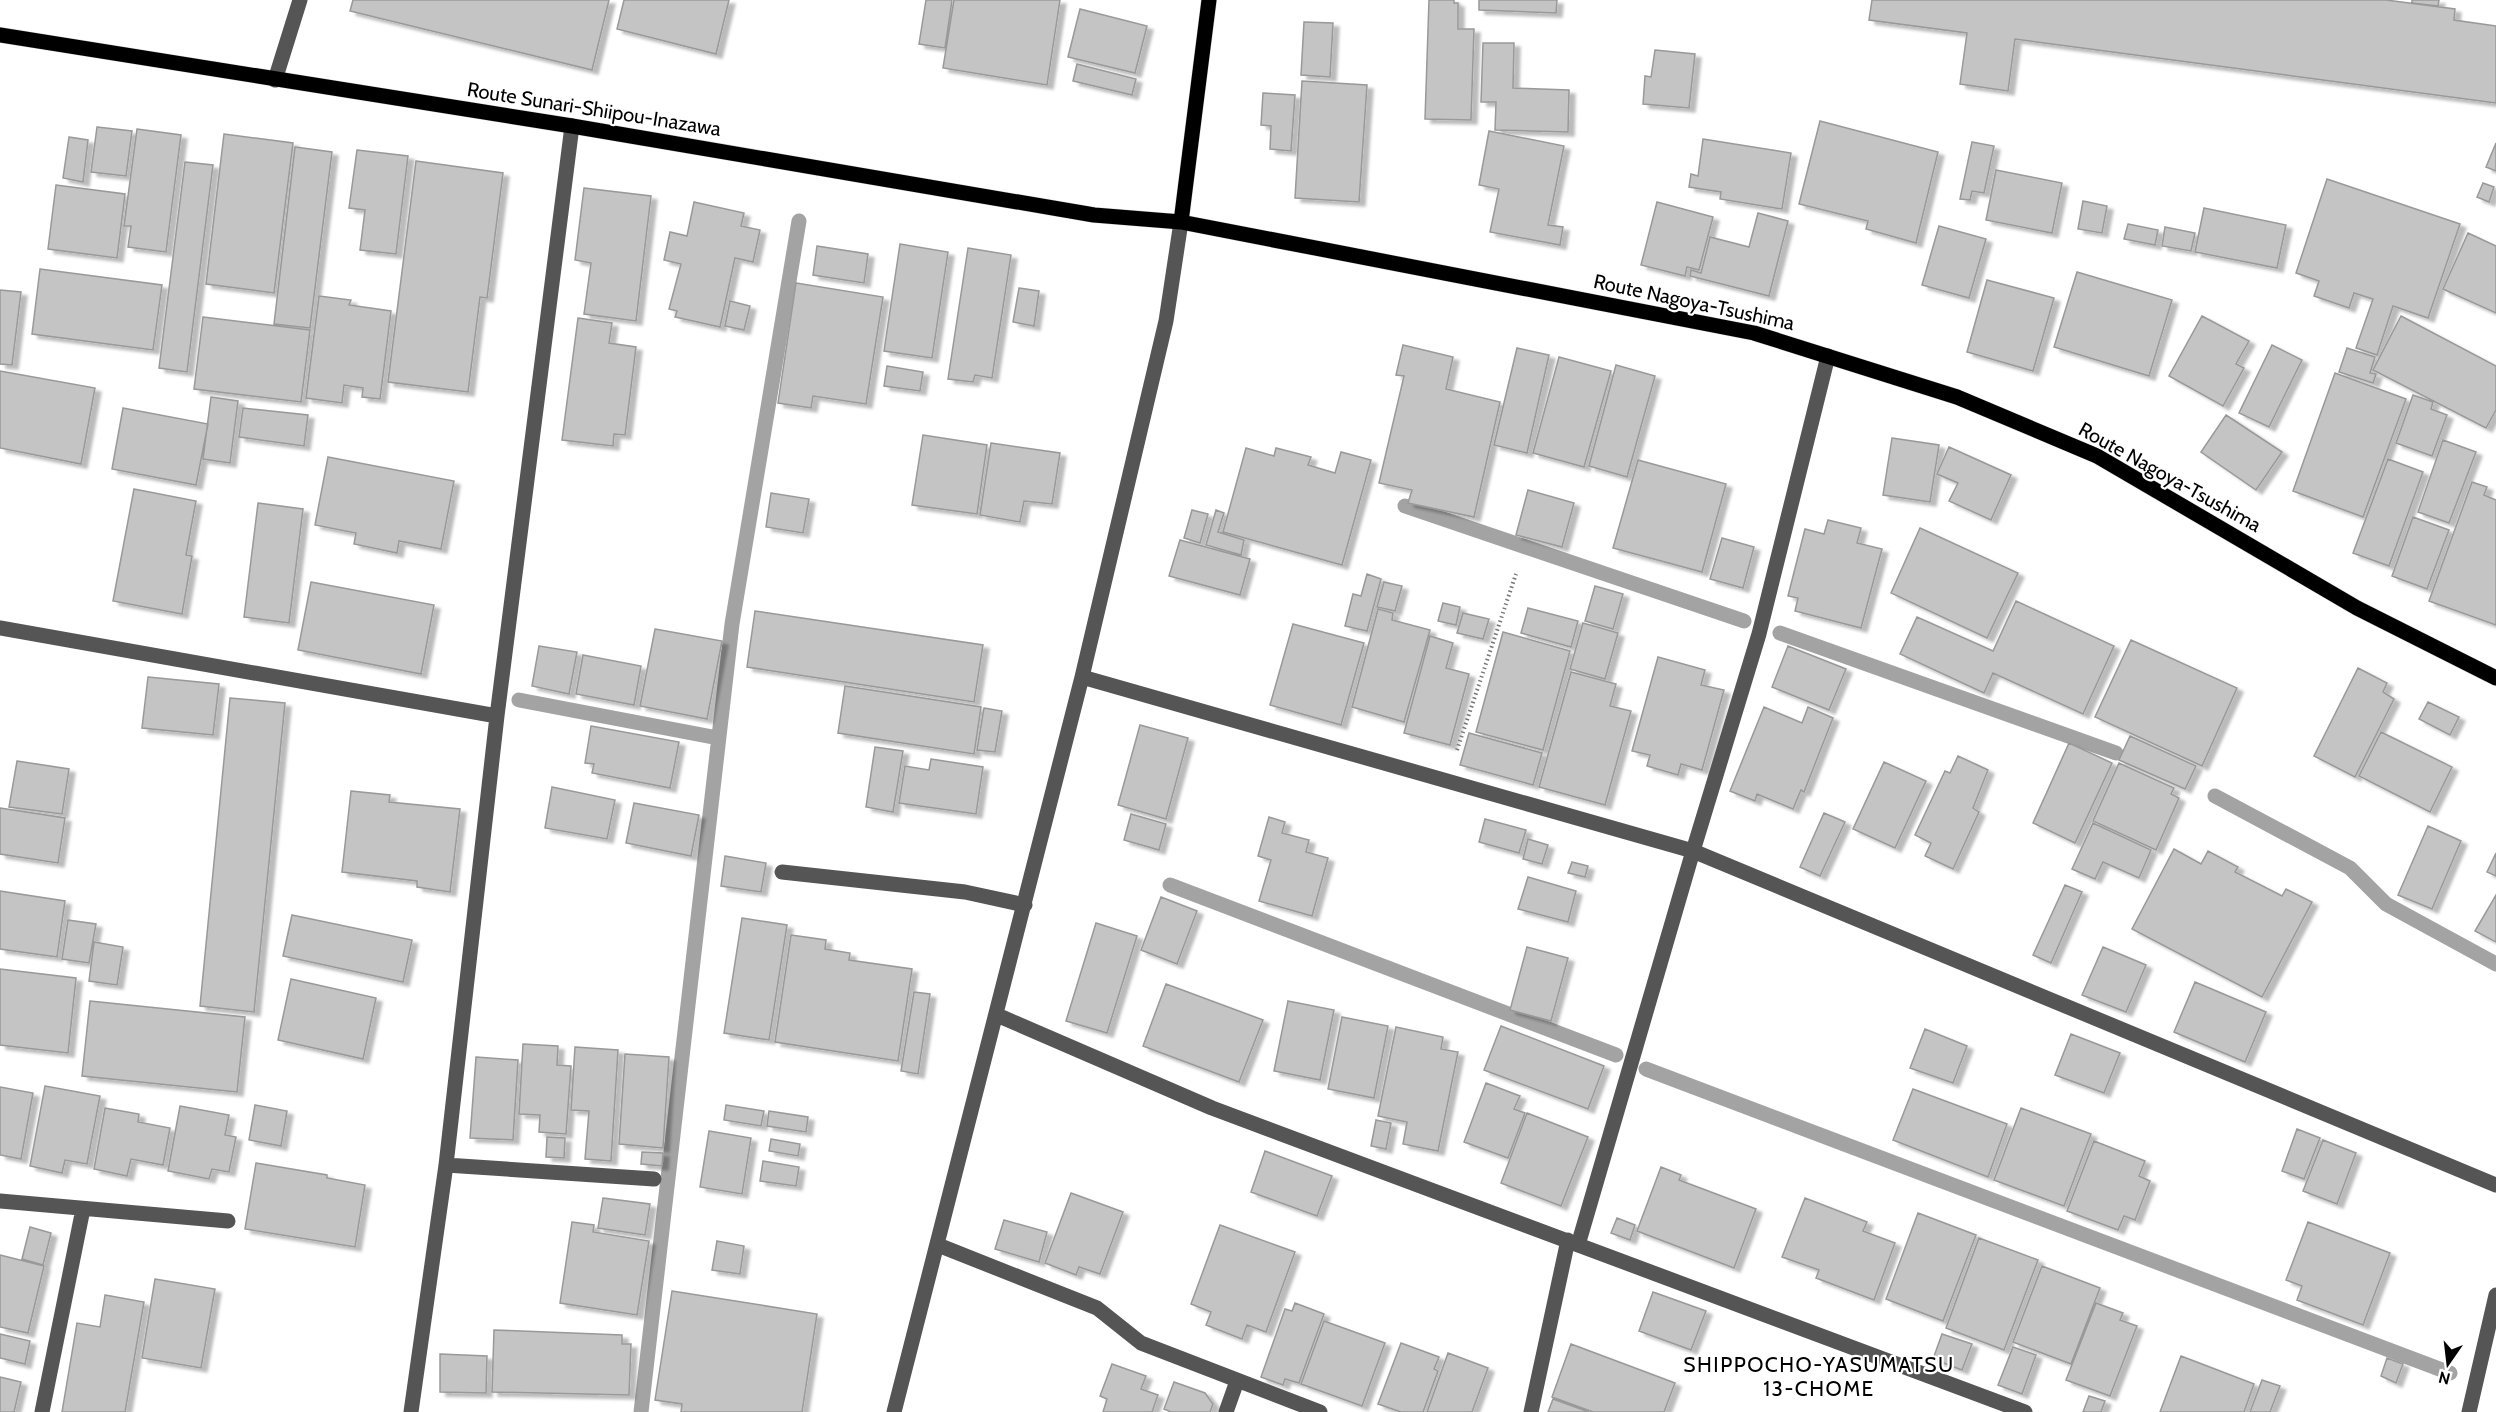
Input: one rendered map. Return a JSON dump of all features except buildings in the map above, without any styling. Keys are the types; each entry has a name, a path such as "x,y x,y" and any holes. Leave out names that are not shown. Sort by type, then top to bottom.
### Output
{"main road":[{"path":"1181,222 1209,0"},
{"name":"Route Sunari-Shiipou-Inazawa","path":"0,35 572,126 1094,215 1181,222"},
{"name":"Route Nagoya-Tsushima","path":"1181,222 1754,333 1957,397 2097,456 2357,608 2496,678"}],"street":[{"path":"276,80 300,0"},
{"path":"411,1412 446,1165 497,716 572,126"},
{"path":"894,1412 1082,677 1166,321 1181,222"},
{"path":"1531,1412 1573,1243 1759,634 1828,356"},
{"path":"0,628 497,716"},
{"path":"1082,677 1693,851 2496,1185"},
{"path":"782,872 965,892 1025,905"},
{"path":"997,1015 1212,1108 2025,1412"},
{"path":"446,1165 654,1179"},
{"path":"0,1201 228,1221"},
{"path":"42,1412 83,1209"},
{"path":"938,1245 1097,1308 1141,1343 1320,1412"},
{"path":"2469,1412 2496,1295"},
{"path":"1226,1412 1237,1381"}],"path":[{"path":"1447,780 1516,574"}],"waterway":[{"path":"641,1412 732,624 799,221"},
{"path":"1405,506 1744,621"},
{"path":"1780,633 2116,753"},
{"path":"519,700 718,738"},
{"path":"2215,796 2350,868 2386,904 2496,964"},
{"path":"1170,885 1616,1055"},
{"path":"1646,1069 2450,1373"}],"district":[{"name":"SHIPPOCHO-YASUMATSU 13-CHOME","path":"1819,1376"}]}
